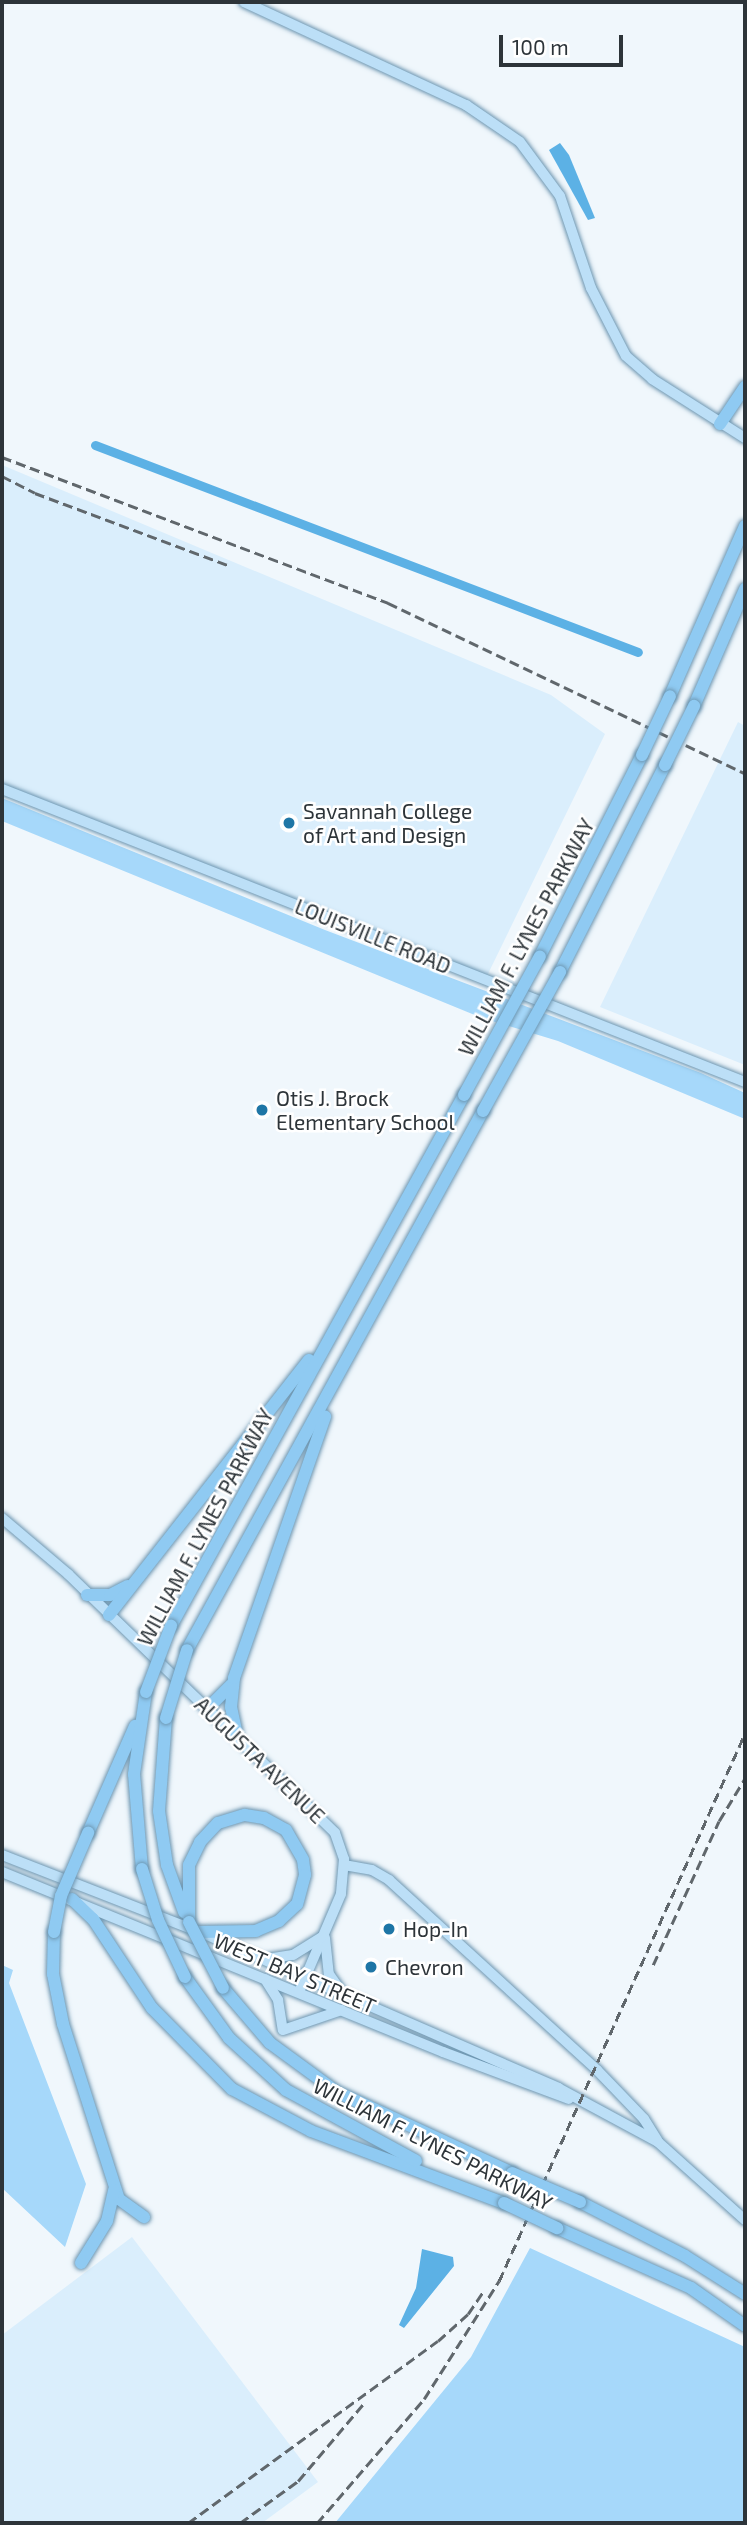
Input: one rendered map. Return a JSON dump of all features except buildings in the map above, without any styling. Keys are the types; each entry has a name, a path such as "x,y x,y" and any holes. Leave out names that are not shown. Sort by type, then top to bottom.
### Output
{"highway":[{"path":"720,424 745,387"},
{"name":"WILLIAM F. LYNES PARKWAY","path":"745,526 642,755 540,956 171,1626 142,1710 134,1795 142,1869 158,1920 185,1978 237,2046 286,2090 350,2129 557,2228 691,2288 745,2326"},
{"name":"WILLIAM F. LYNES PARKWAY","path":"745,589 694,706 560,972 340,1378 187,1650 166,1718 159,1800 165,1853 189,1922 223,1988 255,2028 309,2074 366,2108 580,2202 685,2256 745,2294"},
{"path":"108,1615 256,1423 324,1345"},
{"path":"207,1709 228,1692 296,1490 340,1378"},
{"path":"87,1594 110,1595 134,1582"},
{"path":"233,1678 231,1707 237,1735"},
{"path":"142,1710 61,1896 54,1932 52,1974 64,2024 114,2183 125,2207 144,2217"},
{"path":"183,1904 189,1866 200,1842 218,1823 244,1815 264,1818 286,1830 298,1844 305,1875 297,1904 288,1914 256,1931 200,1933"},
{"path":"72,1899 93,1919 152,2008 232,2089 277,2115 504,2203"},
{"path":"81,2263 107,2221 114,2183"}],"main road":[{"path":"244,2 466,105 520,142 560,196 591,288 626,356 720,424 745,438"},
{"name":"LOUISVILLE ROAD","path":"2,789 745,1082"},
{"name":"AUGUSTA AVENUE","path":"2,1518 87,1594 329,1825 340,1842 344,1865"},
{"name":"WEST BAY STREET","path":"2,1855 343,1993 582,2102 658,2142 745,2220"},
{"path":"299,1992 341,1894 344,1865 372,1870 389,1880 597,2070 644,2119 658,2142"},
{"name":"WEST BAY STREET","path":"2,1872 342,2010 582,2102"},
{"path":"260,1958 293,1955 325,1935"},
{"path":"325,1935 329,1974 343,1993"},
{"path":"263,1977 278,2000 283,2030 342,2010"}],"shaded area":[{"path":"560,143 569,155 595,218 588,220 549,150"},
{"path":"2,465 551,695 605,734 485,980 2,789"},
{"path":"738,722 745,726 745,1065 600,1007"},
{"path":"2,798 325,930 701,1073 745,1093 745,1119 558,1041 482,1018 2,821"},
{"path":"2,1965 13,1970 9,1983 86,2184 65,2247 2,2188"},
{"path":"132,2237 318,2482 262,2523 2,2523 2,2335"},
{"path":"530,2248 745,2347 745,2523 335,2523 471,2357"},
{"path":"422,2249 453,2257 454,2266 404,2328 399,2325 416,2288"}],"waterway":[{"path":"95,445 638,652"}],"railway":[{"path":"2,457 388,603 745,773"},
{"path":"2,476 35,493 228,565"},
{"path":"317,2523 424,2399 499,2281 745,1733"},
{"path":"653,1965 719,1821 745,1778"},
{"path":"188,2523 438,2341 468,2314 483,2292"},
{"path":"240,2523 298,2481 365,2402"}],"place":[{"name":"Savannah College of Art and Design","path":"289,823"},
{"name":"Otis J. Brock Elementary School","path":"262,1110"},
{"name":"Hop-In","path":"389,1929"},
{"name":"Chevron","path":"371,1967"}]}
